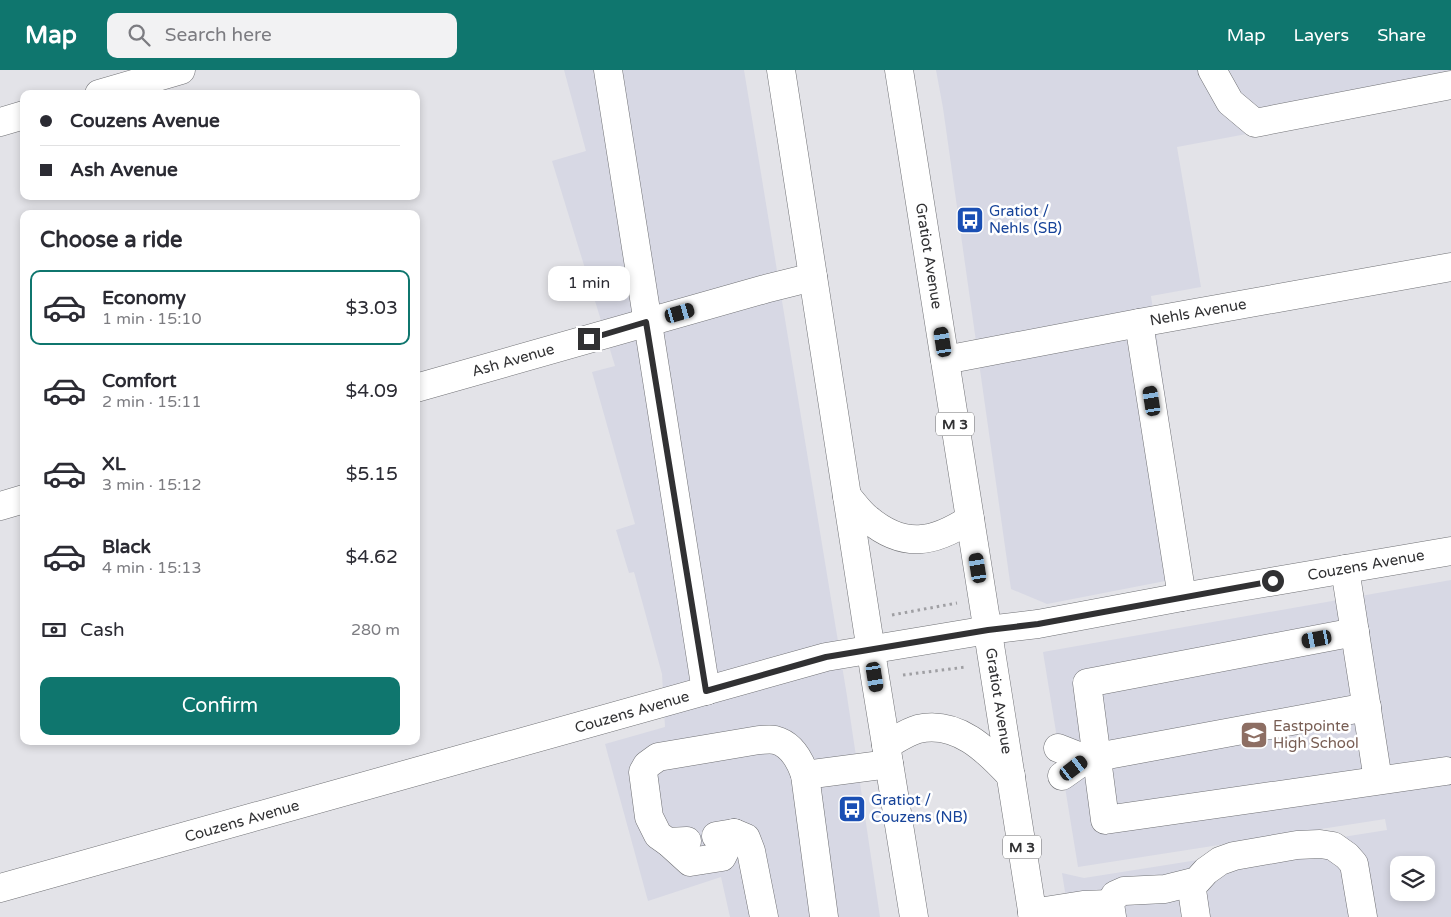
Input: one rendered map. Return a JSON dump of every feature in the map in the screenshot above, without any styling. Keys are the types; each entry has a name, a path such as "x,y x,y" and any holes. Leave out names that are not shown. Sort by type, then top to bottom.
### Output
{"street":[{"path":"113,90 181,70"},
{"path":"608,70 646,322 706,691"},
{"path":"782,70 914,917"},
{"name":"Gratiot Avenue","path":"899,70 1032,915"},
{"path":"1212,70 1230,102 1255,123 1451,85"},
{"path":"0,122 20,116"},
{"name":"Nehls Avenue","path":"946,360 1451,267"},
{"name":"Ash Avenue","path":"420,387 646,322 813,277"},
{"path":"1139,323 1182,597"},
{"path":"847,496 866,518 884,530 901,537 919,540 938,537 970,519"},
{"path":"0,506 20,500"},
{"name":"Couzens Avenue","path":"0,888 826,657 988,630 1038,624 1182,597 1451,551"},
{"path":"1345,569 1378,780"},
{"path":"1355,632 1087,683 1091,758 1105,820 1446,771"},
{"path":"1062,776 1091,758 1367,707"},
{"path":"805,775 888,755 917,729 932,728 961,734 978,744 1011,776"},
{"path":"764,917 751,851 746,838 725,834 722,857 690,862 678,842 658,835 649,818 643,772 647,765 658,757 758,740 775,740 789,748 800,760 805,775 824,917"},
{"path":"1058,748 1091,758"},
{"path":"1032,915 1083,906 1111,911 1114,895 1124,891 1165,889 1191,883 1197,881 1206,871 1220,861 1234,856 1296,845 1320,844 1333,846 1347,856 1354,864 1362,917"},
{"path":"1191,883 1196,917"}],"path":[{"path":"892,615 960,602"},
{"path":"903,675 966,667"}],"shaded area":[{"path":"564,70 744,70 847,696 880,917 730,917 721,877 648,901 605,744 665,727 662,674 634,572 629,573 616,530 635,524 592,372 615,366 552,161 586,151"},
{"path":"936,70 1451,70 1451,96 1177,147 1201,287 1151,296 1191,576 1047,604 1011,589"},
{"name":"Eastpointe High School","path":"1451,580 1451,917 1069,917 1062,873 1084,878 1387,830 1385,819 1078,867 1043,652"}],"place":[{"name":"Gratiot / Nehls (SB)","path":"970,220"},
{"name":"Eastpointe High School","path":"1254,735"},
{"name":"Gratiot / Couzens (NB)","path":"852,809"}],"route":[{"path":"589,339 646,322 706,691 826,657 988,630 1038,624 1273,581"}]}
